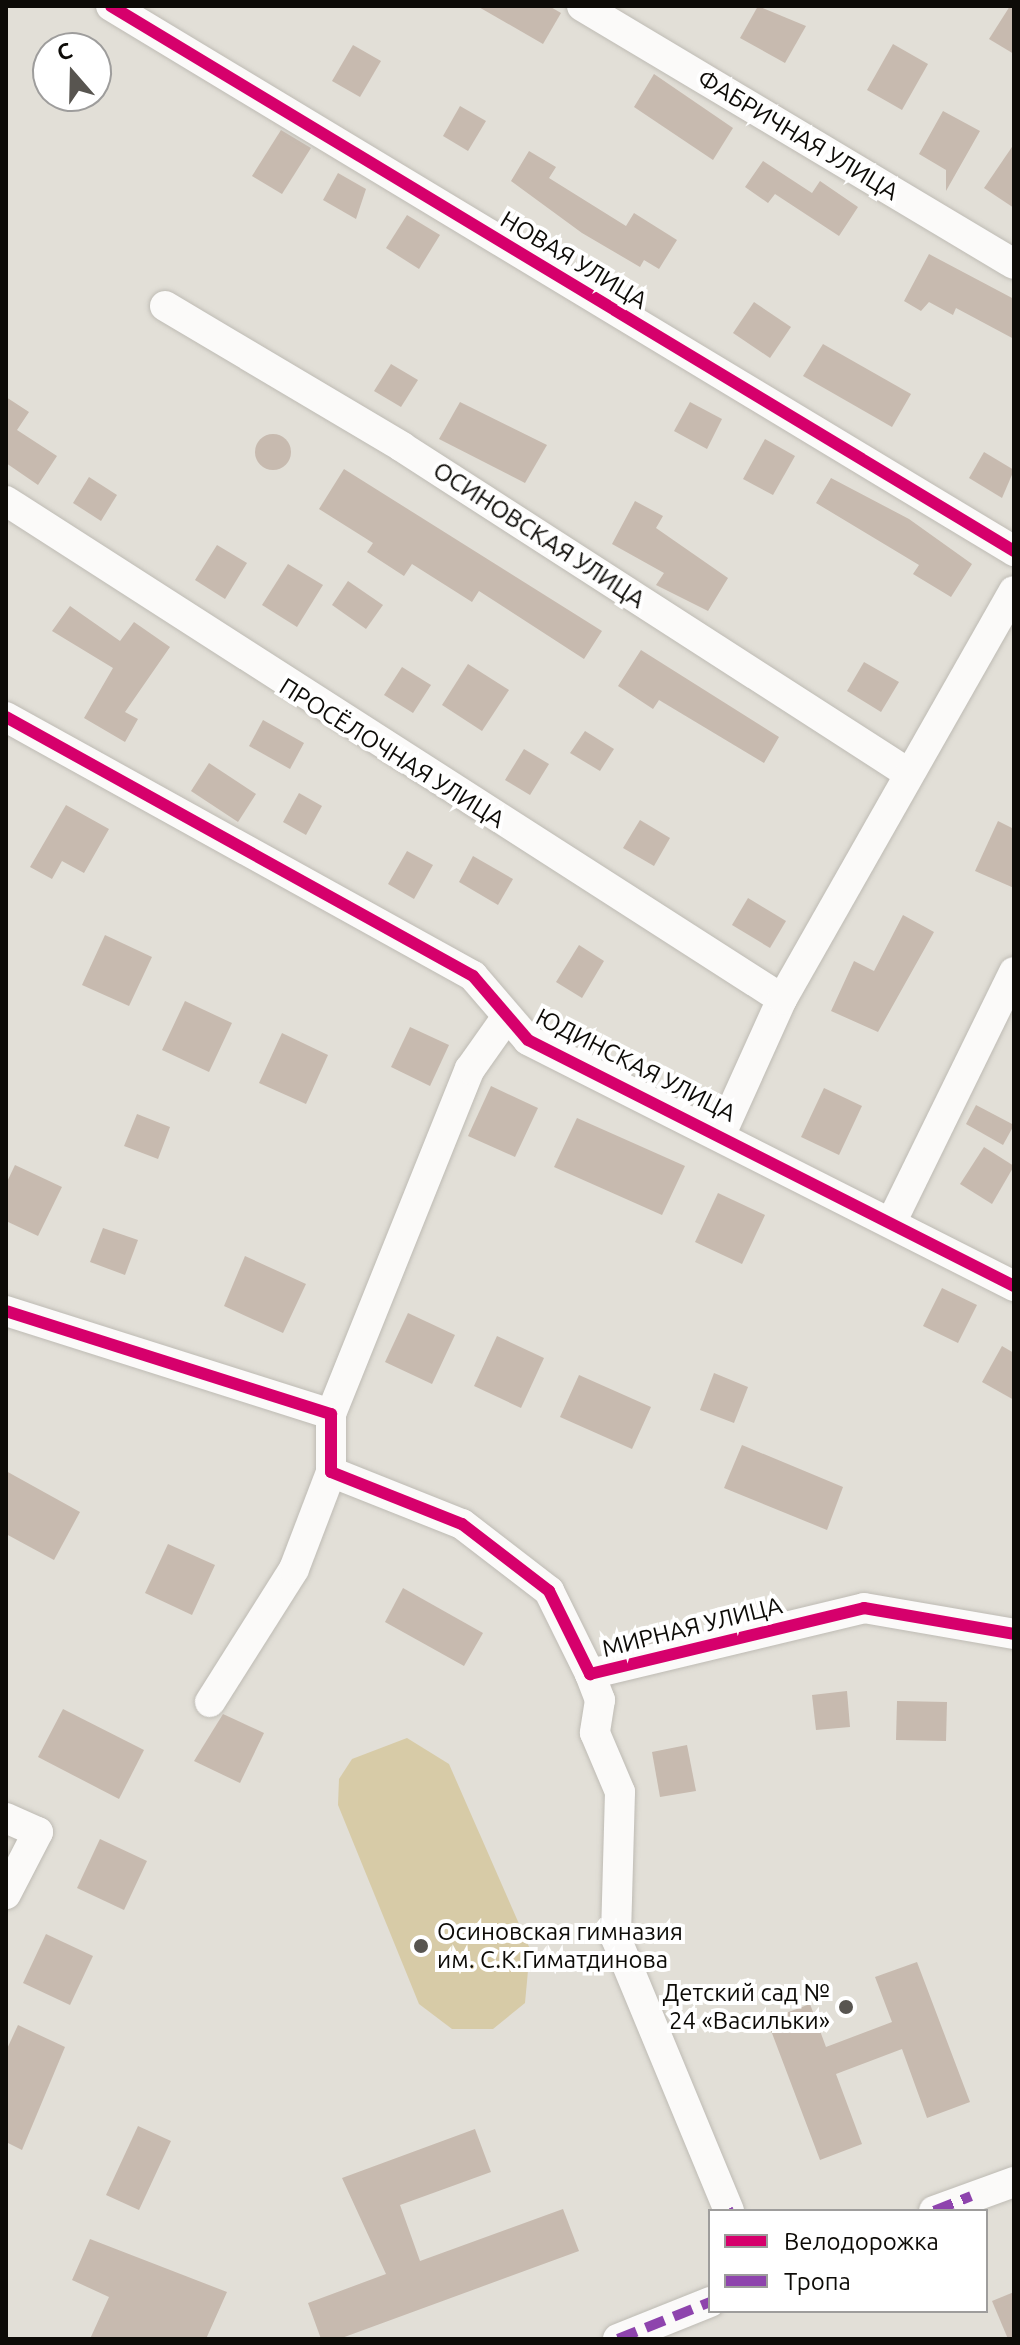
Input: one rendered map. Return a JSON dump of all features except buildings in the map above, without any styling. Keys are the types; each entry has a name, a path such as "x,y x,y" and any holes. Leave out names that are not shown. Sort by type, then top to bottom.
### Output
{"street":[{"name":"НОВАЯ УЛИЦА","path":"111,6 1014,551"},
{"name":"ФАБРИЧНАЯ УЛИЦА","path":"582,6 1014,264"},
{"name":"ОСИНОВСКАЯ УЛИЦА","path":"165,306 402,447 908,773"},
{"name":"ПРОСЁЛОЧНАЯ УЛИЦА","path":"6,501 782,999"},
{"path":"721,1134 782,999 1014,591"},
{"name":"ЮДИНСКАЯ УЛИЦА","path":"6,717 473,976 528,1040 893,1219 1014,1286"},
{"path":"893,1219 1014,972"},
{"path":"210,1702 294,1569 331,1472 331,1414 470,1069 506,1018"},
{"path":"6,1311 331,1414"},
{"name":"МИРНАЯ УЛИЦА","path":"331,1472 462,1524 549,1591 590,1674 864,1608 1014,1634"},
{"path":"590,1674 600,1700 595,1733 620,1792 616,1938 728,2209"},
{"path":"6,1818 38,1832 6,1894"},
{"path":"939,2209 1014,2182"},
{"path":"618,2339 708,2303"}],"shaded area":[{"path":"407,1738 449,1764 530,1949 525,2003 493,2029 452,2029 419,2004 338,1805 339,1779 352,1759"}],"marked path":[{"path":"939,2209 971,2196"},
{"path":"618,2339 708,2303"}],"cycle path":[{"path":"111,6 1014,551"},
{"path":"6,717 473,976 528,1040 1014,1286"},
{"path":"6,1311 331,1414 331,1472 462,1524 549,1591 590,1674 864,1608 1014,1634"}],"place":[{"name":"Осиновская гимназия им. С.К.Гиматдинова","path":"421,1946"},
{"name":"Детский сад № 24 «Васильки»","path":"846,2007"}]}
